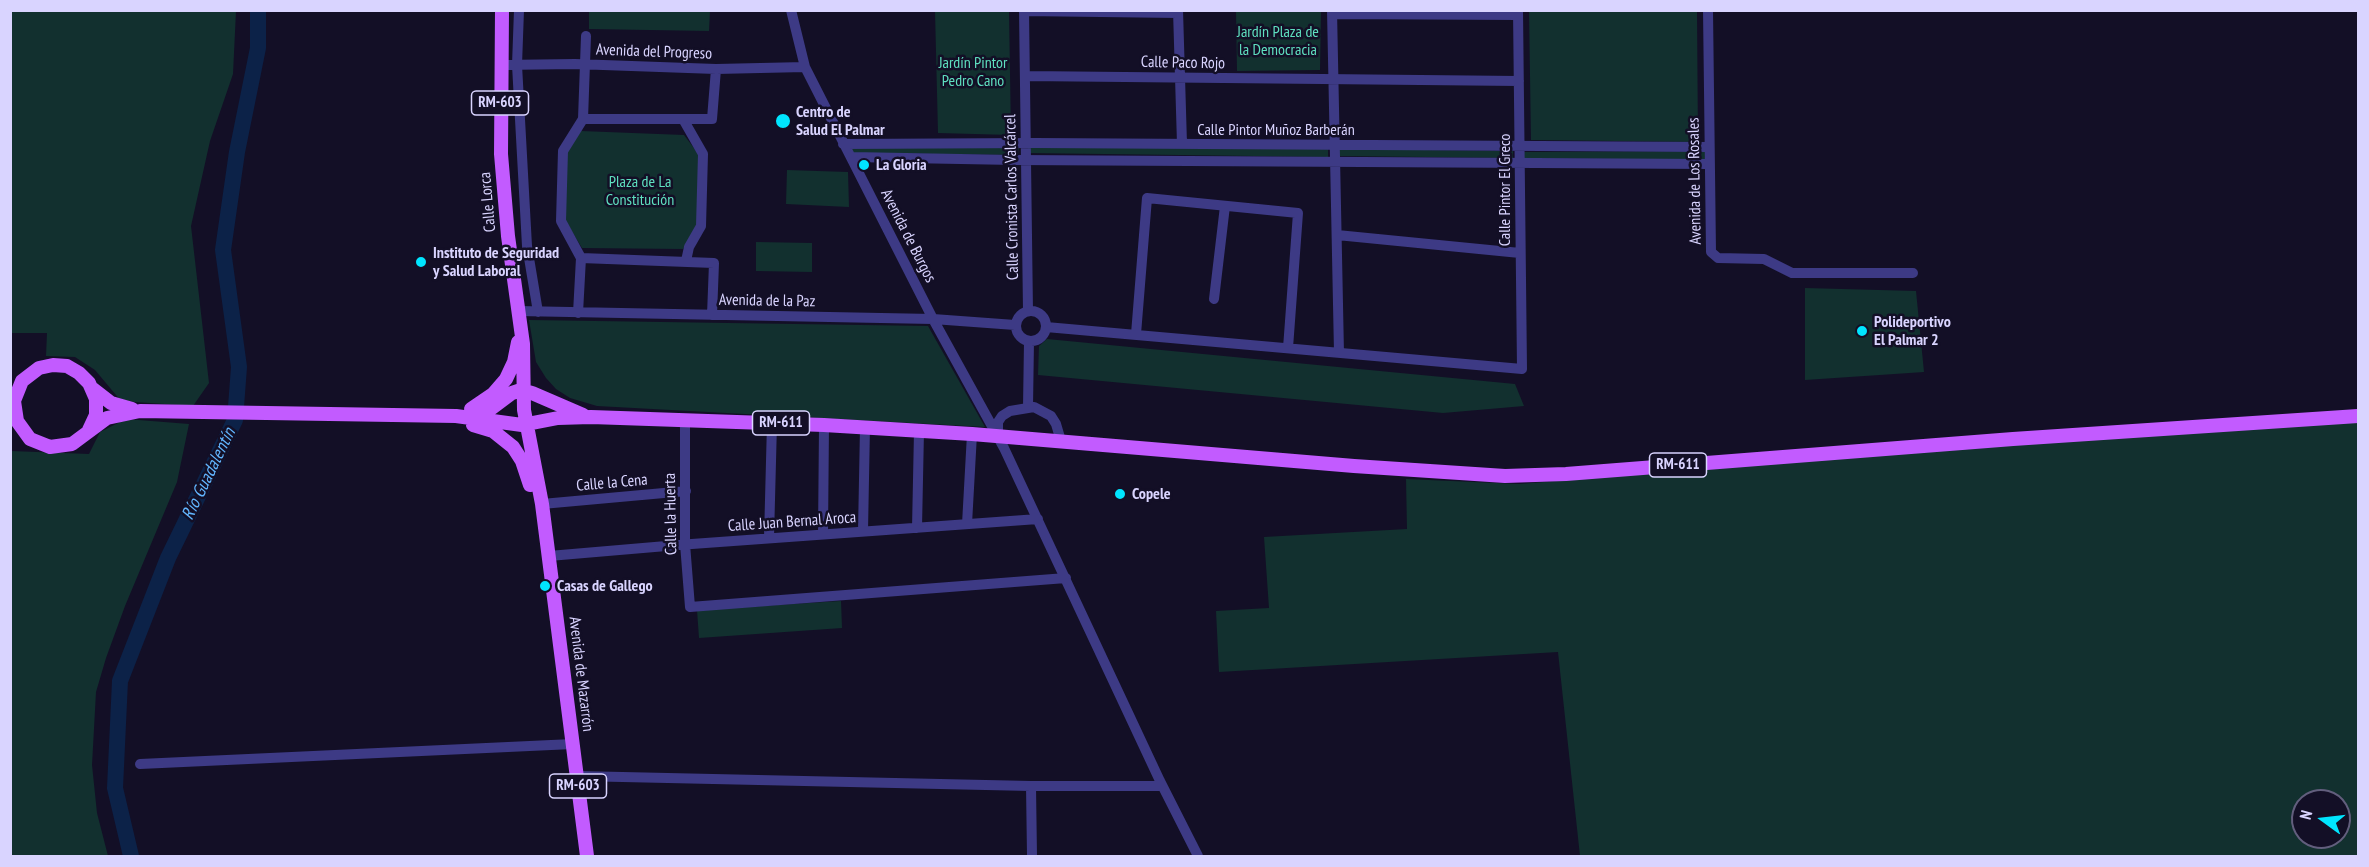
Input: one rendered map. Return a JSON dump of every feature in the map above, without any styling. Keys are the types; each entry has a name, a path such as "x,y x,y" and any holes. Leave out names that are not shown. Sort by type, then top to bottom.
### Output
{"main road":[{"name":"Calle Lorca","path":"502,10 500,136 503,184 523,351 524,367 517,392 526,428"},
{"path":"456,416 484,401 506,379 514,362 519,318"},
{"path":"523,351 542,404 541,411 526,428"},
{"name":"RM-611","path":"140,411 111,403 93,389 80,373 60,365 39,368 16,384 14,419 30,439 50,447 72,444 101,420 140,411 456,416 526,428 558,418 591,417 865,427 1039,439 1405,470 1535,476 2013,439 2358,416"},
{"path":"89,430 96,410 93,389"},
{"name":"RM-611","path":"456,416 492,408 517,392 539,396 591,417"},
{"path":"403,415 480,426 493,431 507,441 518,454 526,471 549,556"},
{"name":"Avenida de Mazarrón","path":"526,428 542,504 587,856"}],"street":[{"path":"519,10 517,65 527,246 538,312"},
{"name":"Avenida de Burgos","path":"791,10 805,67 933,319 998,436 1162,786 1198,856"},
{"name":"Avenida de Los Rosales","path":"1708,10 1711,252 1718,258 1764,259 1792,273 1913,273"},
{"path":"1024,11 1178,12 1182,144"},
{"name":"Calle Cronista Carlos Valcárcel","path":"1024,11 1028,311"},
{"path":"1046,327 1339,353 1332,12 1518,13"},
{"name":"Calle Pintor El Greco","path":"1339,353 1522,369 1518,13"},
{"path":"578,313 581,258 561,221 563,151 583,119 586,36"},
{"name":"Avenida del Progreso","path":"501,65 585,64 716,69 805,67"},
{"path":"583,119 712,119 716,69"},
{"name":"Calle Paco Rojo","path":"1026,76 1519,81"},
{"path":"683,119 703,154 701,226 689,248 686,261"},
{"name":"Calle Pintor Muñoz Barberán","path":"843,144 1709,147"},
{"name":"Calle Pintor Muñoz Barberán","path":"851,157 1710,164"},
{"path":"1136,334 1148,198 1298,213 1288,348"},
{"path":"1214,299 1225,206"},
{"path":"1337,235 1521,253"},
{"path":"581,258 714,263 712,315"},
{"path":"1028,311 1035,311 1041,315 1046,327 1040,338 1029,341 1019,336 1015,325 1019,316 1028,311"},
{"name":"Avenida de la Paz","path":"519,318 538,312 933,319 1015,325"},
{"path":"1028,407 1029,341"},
{"path":"998,436 998,422 1002,416 1010,411 1028,407 1044,410 1051,416 1061,441"},
{"path":"987,415 1002,416"},
{"name":"Calle la Huerta","path":"686,420 685,544 690,607 1066,578"},
{"path":"769,538 772,423"},
{"path":"1039,439 1056,424"},
{"path":"823,534 824,425"},
{"path":"863,531 865,427"},
{"path":"917,528 919,431"},
{"path":"967,524 972,434"},
{"name":"Calle la Cena","path":"542,504 686,491"},
{"name":"Calle Juan Bernal Aroca","path":"549,556 1038,519"},
{"path":"140,764 573,744"},
{"path":"577,776 1031,786 1162,786"},
{"path":"1031,786 1032,856"}],"green space":[{"path":"11,11 236,11 233,74 210,141 191,226 209,383 193,406 121,401 95,370 75,357 46,356 47,333 11,333"},
{"path":"589,11 710,11 709,31 589,29"},
{"name":"Jardín Pintor Pedro Cano","path":"935,11 1009,11 1011,135 938,133"},
{"name":"Jardín Plaza de la Democracia","path":"1236,11 1321,11 1320,70 1237,71"},
{"path":"1529,11 1697,11 1698,142 1531,140"},
{"name":"Plaza de La Constitución","path":"581,131 684,135 700,156 697,225 683,249 582,248 565,220 567,151"},
{"path":"850,146 1019,148 1018,155 853,153"},
{"path":"1028,148 1328,148 1328,157 1028,153"},
{"path":"1338,149 1513,151 1513,158 1338,156"},
{"path":"1705,151 1705,160 1523,158 1523,152"},
{"path":"787,170 848,172 849,207 786,204"},
{"path":"756,242 812,243 812,272 756,271"},
{"name":"Polideportivo El Palmar 2","path":"1805,288 1916,291 1924,372 1805,380"},
{"path":"529,320 928,326 985,427 597,406 570,398 556,389 546,378 536,362"},
{"path":"1047,339 1515,384 1524,406 1443,413 1038,375 1039,346"},
{"path":"2358,416 2358,856 1580,856 1558,652 1219,672 1216,611 1269,608 1264,537 1407,529 1406,479 1519,484"},
{"path":"126,419 189,424 177,482 125,606 96,692 92,765 97,813 108,856 11,856 11,451 89,454 100,432"},
{"path":"841,601 842,628 699,638 697,610"}],"waterway":[{"name":"Río Guadalentín","path":"131,856 115,788 120,681 168,558 235,420 239,367 223,250 237,152 258,48 258,10"}],"place":[{"name":"Centro de Salud El Palmar","path":"783,121"},
{"name":"La Gloria","path":"864,165"},
{"name":"Instituto de Seguridad y Salud Laboral","path":"421,262"},
{"name":"Polideportivo El Palmar 2","path":"1862,331"},
{"name":"Copele","path":"1120,494"},
{"name":"Casas de Gallego","path":"545,586"}]}
